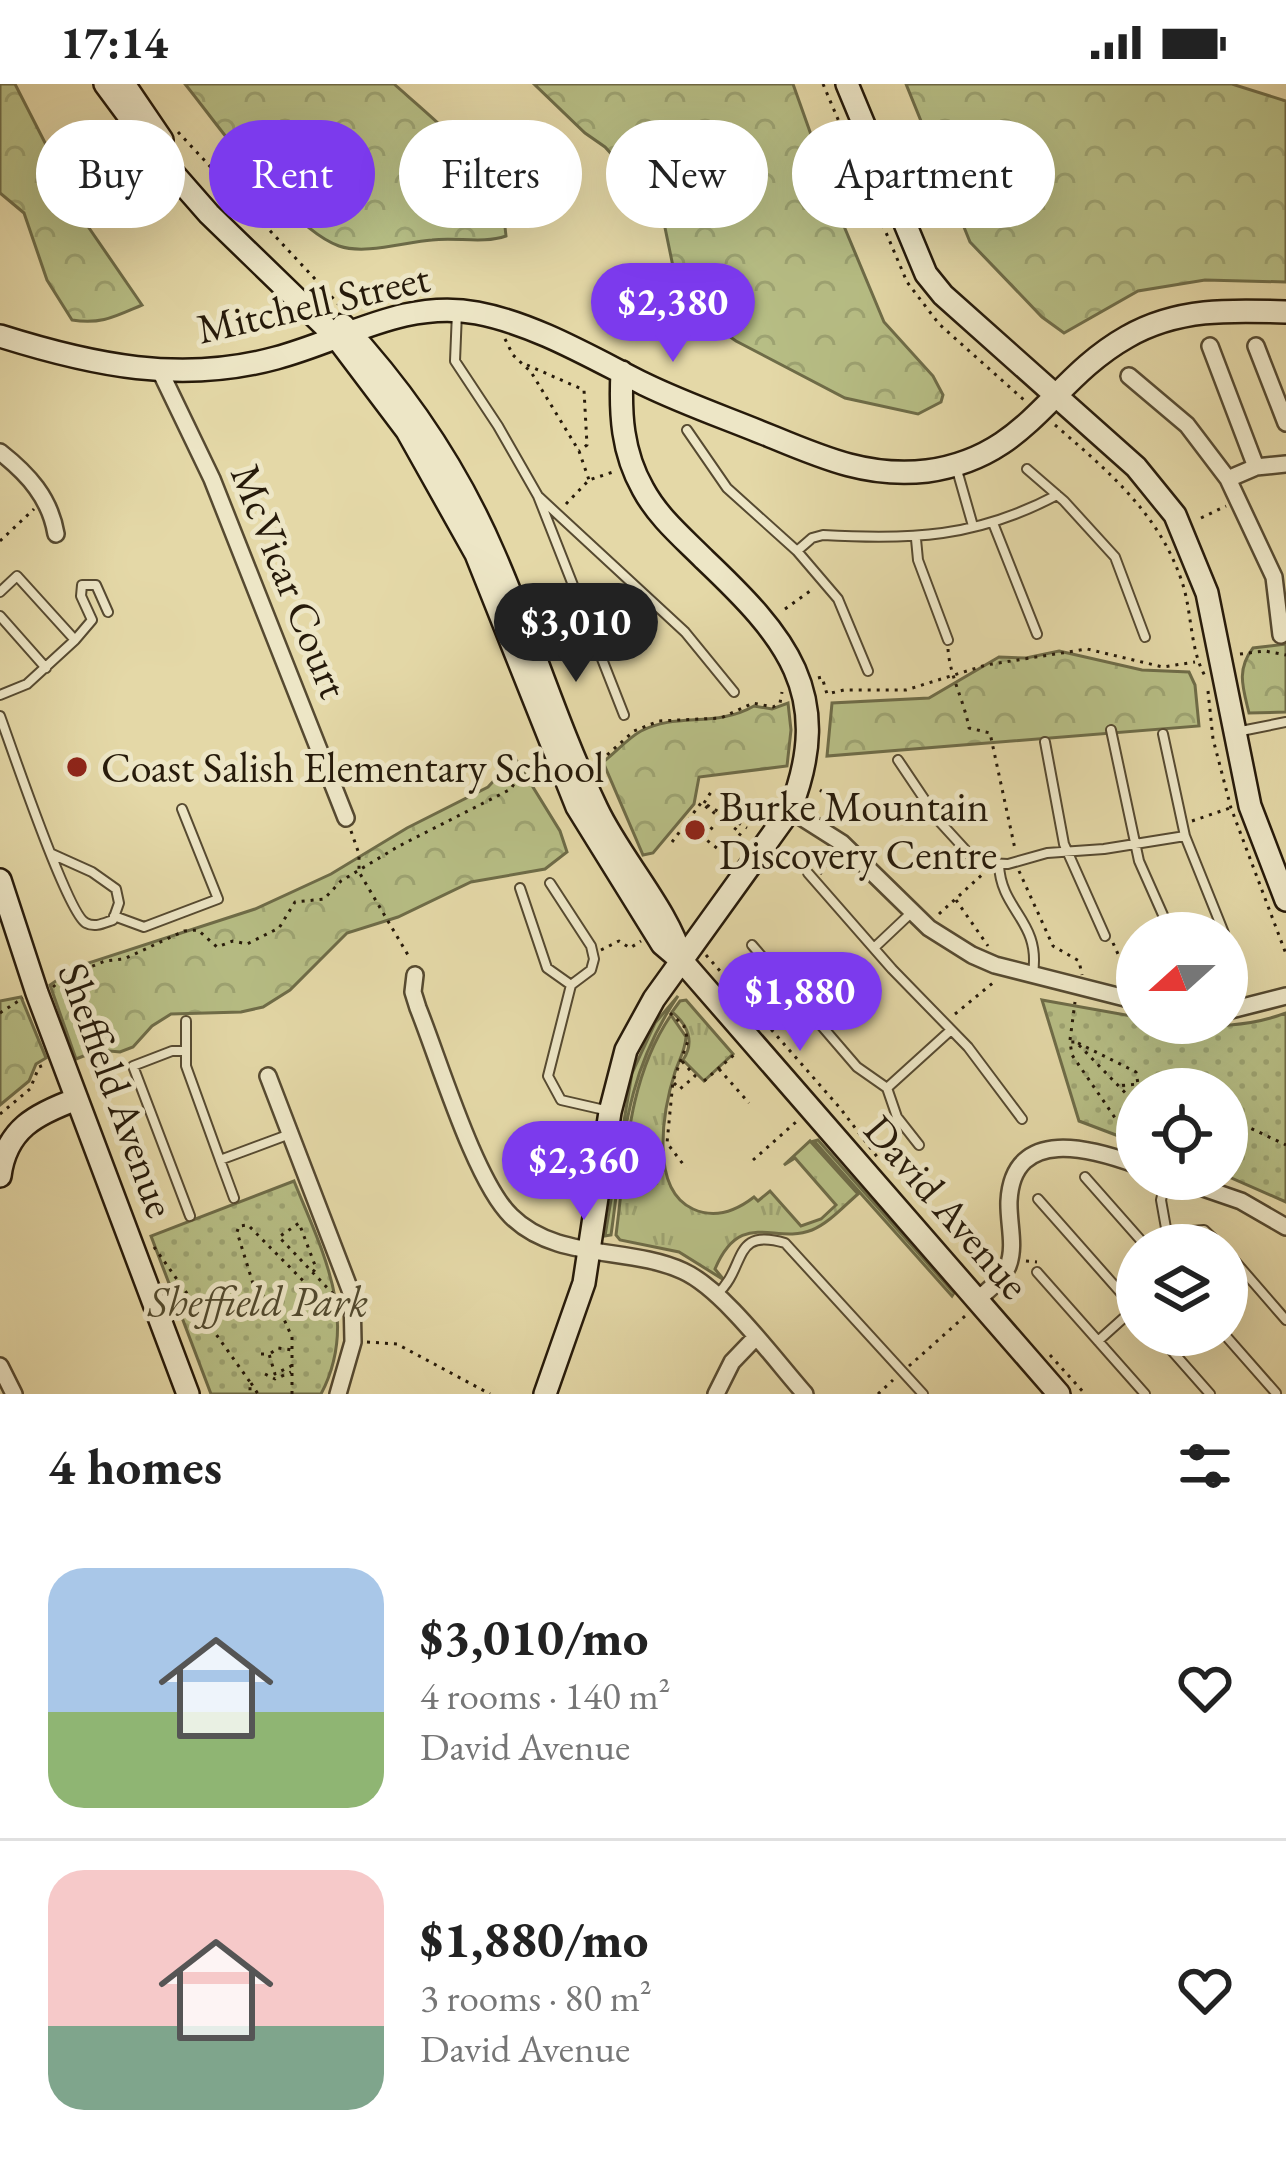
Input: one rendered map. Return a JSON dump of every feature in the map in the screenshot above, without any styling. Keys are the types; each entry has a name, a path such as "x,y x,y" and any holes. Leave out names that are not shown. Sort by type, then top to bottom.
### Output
{"street":[{"name":"David Avenue","path":"105,84 209,214 345,328"},
{"name":"David Avenue","path":"124,84 170,151 345,328 408,405 461,487 493,551 585,784 622,856 676,938 682,961 971,1308 1059,1394"},
{"path":"847,84 926,274 943,295 1136,466 1175,515 1208,593 1250,806 1286,900"},
{"name":"Mitchell Street","path":"0,336 64,356 161,373 250,364 345,328 403,314 457,310 515,324 833,463 893,473 956,466 1016,437 1096,358 1155,324 1224,310 1286,312"},
{"path":"1210,346 1256,466"},
{"path":"1256,346 1286,423"},
{"path":"544,1394 573,1322 591,1250 610,1112 634,1033 790,810 807,744 800,683 788,652 768,622 664,520 646,495 622,431 622,372"},
{"name":"McVicar Court","path":"161,373 212,478 346,818"},
{"path":"1129,376 1187,425 1228,479 1274,577 1281,635"},
{"path":"0,452 38,488 51,510 56,534"},
{"path":"1228,479 1256,466 1286,464"},
{"path":"790,810 842,842 939,935 972,955 1032,975 1116,990"},
{"name":"Sheffield Avenue","path":"0,880 5,910 188,1394"},
{"path":"415,975 418,1008 501,1206 538,1235 692,1275 716,1294 805,1394"},
{"path":"1248,1006 1286,996"},
{"path":"268,1076 352,1295 353,1342 338,1394"},
{"path":"0,1176 6,1149 20,1129 38,1114 77,1099"},
{"path":"971,1308 1009,1264 1010,1191 1027,1162 1044,1151 1067,1146 1116,1153"},
{"path":"1235,1200 1286,1227"},
{"path":"716,1394 732,1362 755,1338"},
{"path":"0,1366 14,1394"}],"lane":[{"path":"457,310 455,361 538,496 626,719"},
{"path":"687,430 727,488 797,551 838,599 868,670"},
{"path":"956,466 973,526"},
{"path":"1028,469 1118,563 1145,637"},
{"path":"797,551 823,535 916,538 993,523 1057,495"},
{"path":"538,496 686,632 734,692"},
{"path":"993,523 1037,634"},
{"path":"916,538 918,560 948,640"},
{"path":"0,592 17,576 75,640"},
{"path":"0,694 27,684 92,620 81,596 82,585 95,585 108,612"},
{"path":"0,616 46,668"},
{"path":"0,716 74,913 86,923 100,925 115,916"},
{"path":"1234,733 1286,722"},
{"path":"1111,730 1134,843 1162,912"},
{"path":"1163,734 1185,836 1216,912"},
{"path":"1045,742 1066,851 1105,936"},
{"path":"898,760 939,821 971,856 999,865 1185,836"},
{"path":"115,916 144,927 218,899 182,809"},
{"path":"52,854 110,884 118,896 115,916"},
{"path":"999,865 1005,891 1034,943 1032,975"},
{"path":"808,873 948,1027 1022,1119"},
{"path":"550,883 593,952 591,970 571,985 548,1070 549,1082 561,1100 610,1112"},
{"path":"520,888 548,968 571,985"},
{"path":"875,947 913,912"},
{"path":"752,945 857,1067 887,1088 897,1117 919,1145"},
{"path":"186,1022 189,1077 234,1198"},
{"path":"887,1088 948,1027"},
{"path":"186,1051 133,1066 190,1216"},
{"path":"220,1160 292,1134"},
{"path":"1084,1177 1126,1224"},
{"path":"1038,1198 1116,1286"},
{"path":"716,1294 733,1279 749,1243 766,1238 785,1244 923,1394"},
{"path":"1037,1272 1145,1394"},
{"path":"1248,1276 1286,1320"},
{"path":"1098,1341 1116,1325"},
{"path":"1177,1356 1210,1394"},
{"path":"1243,1356 1276,1393"}],"path":[{"path":"185,141 345,328"},
{"path":"505,338 579,451 589,479"},
{"path":"525,365 584,391 587,445 579,451"},
{"path":"1057,425 1124,486 1161,535 1185,591 1231,808 1286,954"},
{"path":"559,512 589,479 613,472"},
{"path":"1201,518 1233,502"},
{"path":"0,541 34,509"},
{"path":"785,609 819,585"},
{"path":"1037,634 1040,657"},
{"path":"1144,662 1145,637"},
{"path":"948,640 951,675 962,690 968,726 972,732 990,734 1016,856"},
{"path":"596,757 599,761 634,731 674,718 721,718 753,703 773,707 780,703 783,689 822,677 826,694 888,692 986,664 1087,650 1163,668 1209,660"},
{"path":"1240,654 1286,655"},
{"path":"626,719 634,731"},
{"path":"56,986 63,978 105,961 124,959 184,931 198,930 217,947 233,941 244,945 279,928 295,902 324,898 341,881 399,846 511,789 526,763 541,755"},
{"path":"820,790 829,797 830,814"},
{"path":"672,842 711,792"},
{"path":"704,804 741,833 725,854"},
{"path":"1190,821 1231,808"},
{"path":"717,814 747,828"},
{"path":"717,814 704,838 731,859"},
{"path":"346,818 358,849 359,872 408,955"},
{"path":"825,870 835,855"},
{"path":"1019,869 1053,946 1079,961 1081,981"},
{"path":"938,915 986,871"},
{"path":"955,899 989,947"},
{"path":"1105,936 1116,949"},
{"path":"593,952 619,941 630,948 643,940"},
{"path":"706,955 882,1163"},
{"path":"948,1027 965,1003 994,982"},
{"path":"1077,994 1072,1055 1116,1124"},
{"path":"0,1013 20,1000"},
{"path":"670,1013 688,1036 673,1082 668,1143 686,1168"},
{"path":"1073,1042 1116,1086"},
{"path":"1073,1042 1128,1068"},
{"path":"704,1081 735,1054"},
{"path":"673,1082 680,1089 695,1076 681,1060"},
{"path":"0,1114 30,1089 39,1067 46,1064"},
{"path":"719,1069 749,1102"},
{"path":"753,1160 796,1122"},
{"path":"1248,1127 1286,1145"},
{"path":"313,1272 316,1268 299,1222 279,1238 339,1300"},
{"path":"292,1394 293,1350 281,1310 255,1290 237,1232 241,1224 248,1225 341,1318"},
{"path":"154,1247 258,1394"},
{"path":"924,1353 971,1308"},
{"path":"367,1342 397,1344 490,1394"},
{"path":"261,1354 278,1348 293,1350"},
{"path":"269,1354 274,1374 293,1368"},
{"path":"265,1374 275,1379 293,1368"},
{"path":"250,1382 250,1394"},
{"path":"878,1394 887,1386"}],"green space":[{"path":"0,84 15,84 36,125 36,228 89,228 142,305 100,320 72,320 47,280 24,213 0,193"},
{"path":"185,84 394,84 434,120 399,120 399,228 505,228 506,236 373,249 339,246 310,228 375,228 375,120 213,120"},
{"path":"534,84 793,84 806,120 792,120 792,228 845,228 884,322 933,376 943,395 941,402 918,414 845,398 736,341 687,307 676,281 665,228 768,228 768,120 606,120 606,148 582,130 582,120 571,120"},
{"path":"906,84 1232,84 1286,101 1286,282 1205,280 1138,291 1064,333 1042,317 970,242 964,228 1055,228 1055,120 921,120"},
{"path":"1286,644 1286,712 1249,713 1242,679 1248,656 1253,648"},
{"path":"1059,651 1142,670 1189,672 1199,726 827,756 832,703 929,698 999,657 1026,658"},
{"path":"788,703 787,766 699,777 694,804 653,853 643,855 603,762 636,734 655,725"},
{"path":"515,758 560,831 567,852 545,869 471,882 398,917 347,933 290,990 263,1007 171,1014 133,1047 120,1052 99,1050 76,1059 50,985 76,967 255,909 331,874 488,787"},
{"path":"678,996 636,1082 611,1235 605,1236 632,1073 655,1023"},
{"path":"21,997 46,1058 36,1064 29,1081 0,1105 0,1001"},
{"path":"686,1000 733,1054 704,1081 683,1060 688,1034 672,1012"},
{"path":"1042,1000 1116,1013 1116,1044 1248,1044 1248,1022 1286,1013 1286,1202 1248,1185 1248,1068 1116,1068 1116,1135 1079,1121"},
{"path":"671,1015 686,1037 671,1088 663,1147 670,1184 679,1199 701,1212 717,1213 754,1197 758,1201 770,1191 801,1226 821,1219 836,1205 795,1158 784,1165 810,1141 858,1194 812,1230 759,1232 736,1239 715,1269 724,1280 679,1252 620,1240 616,1235 637,1093 656,1040"},
{"path":"818,1140 954,1293 952,1296 814,1141"},
{"name":"Sheffield Park","path":"294,1181 333,1286 337,1339 332,1366 321,1394 211,1394 151,1236"}],"place":[{"name":"Coast Salish Elementary School","path":"77,767"},
{"name":"Burke Mountain Discovery Centre","path":"695,830"}]}
